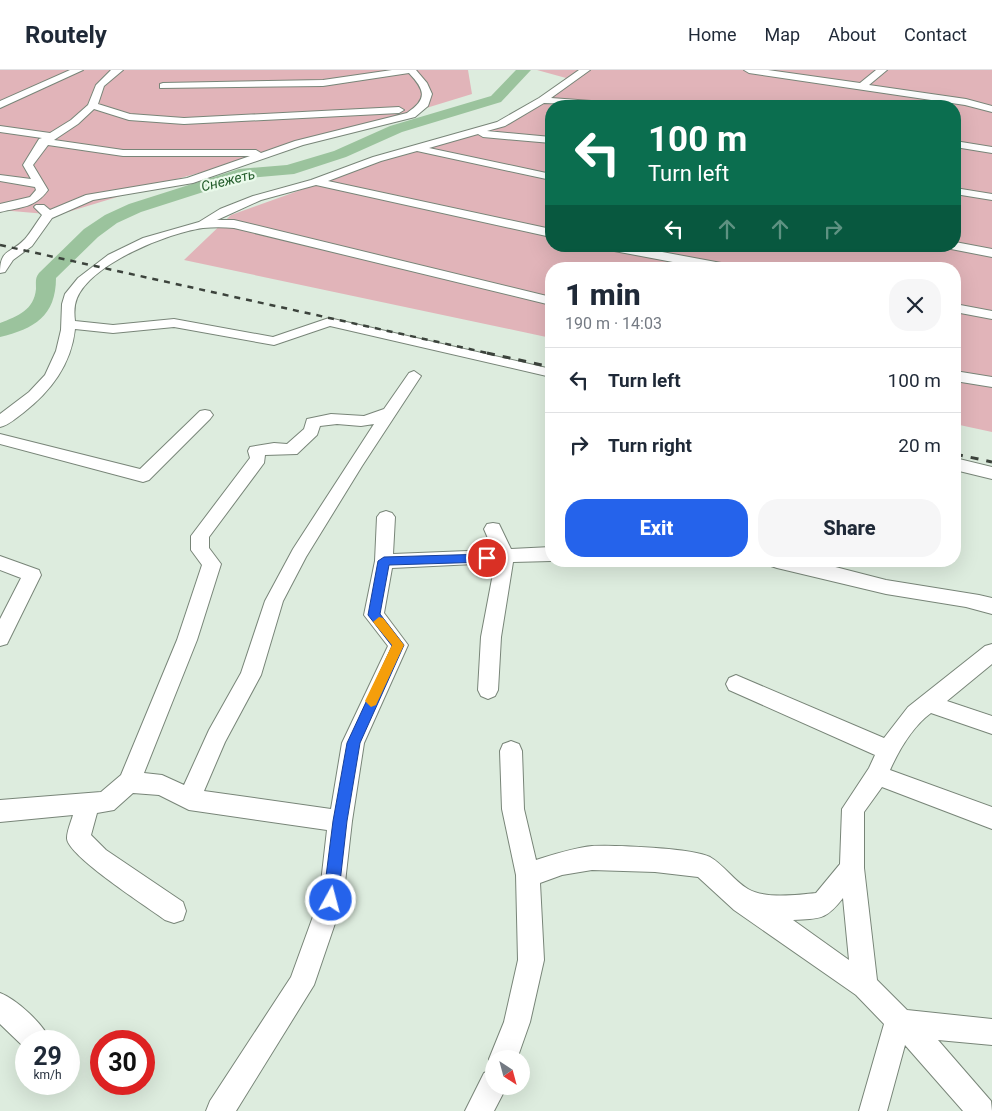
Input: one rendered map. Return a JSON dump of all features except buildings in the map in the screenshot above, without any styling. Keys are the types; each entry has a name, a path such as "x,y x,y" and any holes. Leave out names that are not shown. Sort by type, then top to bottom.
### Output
{"street":[{"path":"0,105 78,70"},
{"path":"0,208 34,200 42,190 28,165 33,154 47,139 79,118 92,106 101,84 118,70"},
{"path":"0,269 8,258 28,243 48,215 90,197 189,181 248,163 267,153 411,115 423,108 428,100 427,87 411,70 323,82 163,86"},
{"path":"202,225 224,211 257,198 315,182 377,159 501,124 542,100 585,70"},
{"path":"749,70 938,100"},
{"path":"861,87 882,70"},
{"path":"961,104 992,109"},
{"path":"92,106 129,117 184,122 423,108"},
{"path":"0,130 124,153 267,153"},
{"path":"474,133 545,139"},
{"path":"961,145 992,150"},
{"path":"420,148 545,176"},
{"path":"0,178 38,184"},
{"path":"315,182 545,233"},
{"path":"961,192 992,197"},
{"path":"34,200 48,215"},
{"path":"0,422 37,395 51,380 59,363 67,335 67,305 72,294 83,282 111,259 150,240 202,225 234,224 545,301"},
{"path":"961,247 992,253"},
{"path":"641,252 695,262"},
{"path":"961,309 992,315"},
{"path":"68,324 114,329 174,323 274,341 329,322 545,372"},
{"path":"189,799 217,737 251,675 278,593 299,554 414,376"},
{"path":"961,377 992,382"},
{"path":"0,811 106,802 130,782 187,640 212,564 200,550 200,536 258,460 256,451 274,448 291,450 304,440 311,431 313,423 323,418 364,422 389,413"},
{"path":"0,439 143,476 205,415"},
{"path":"961,465 992,473"},
{"path":"220,1111 301,986 331,900 340,821 354,743 398,645 374,615 384,561 386,517"},
{"path":"488,690 491,638 505,557 493,529"},
{"path":"384,561 545,554"},
{"path":"0,563 32,575 0,638"},
{"path":"810,567 887,587 968,598 992,606"},
{"path":"865,986 852,868 853,809 877,775 888,750 915,714 992,652"},
{"path":"736,684 888,750"},
{"path":"928,703 992,725"},
{"path":"506,1050 517,1022 531,960 528,875 513,808 511,751"},
{"path":"877,775 992,818"},
{"path":"130,782 162,785 189,799 340,821"},
{"path":"88,803 78,839 98,858 174,911"},
{"path":"528,875 562,863 592,858 655,860 703,866 743,901 865,986 898,1022 935,1056 981,1111"},
{"path":"743,901 785,909 822,905 852,868"},
{"path":"0,1006 25,1030"},
{"path":"898,1022 992,1032"},
{"path":"873,1111 898,1022"},
{"path":"479,1111 488,1095"}],"shaded area":[{"path":"0,70 468,70 472,94 325,139 173,180 58,215 0,210"},
{"path":"537,70 992,70 992,432 961,425 961,262 545,262 545,337 184,260 231,215 390,158 506,126 566,78"}],"waterway":[{"name":"Снежеть","path":"0,331 29,318 41,308 46,290 46,277 91,233 111,219 135,208 245,173 288,170 340,154 396,129 496,99 524,70"}],"railway":[{"path":"0,245 492,354"},
{"path":"487,353 545,366"},
{"path":"961,455 992,462"}],"slow traffic":[{"path":"371,701 398,645 379,622"}],"route":[{"path":"331,900 340,821 354,743 375,692 398,645 374,615 384,561 487,558"}]}
